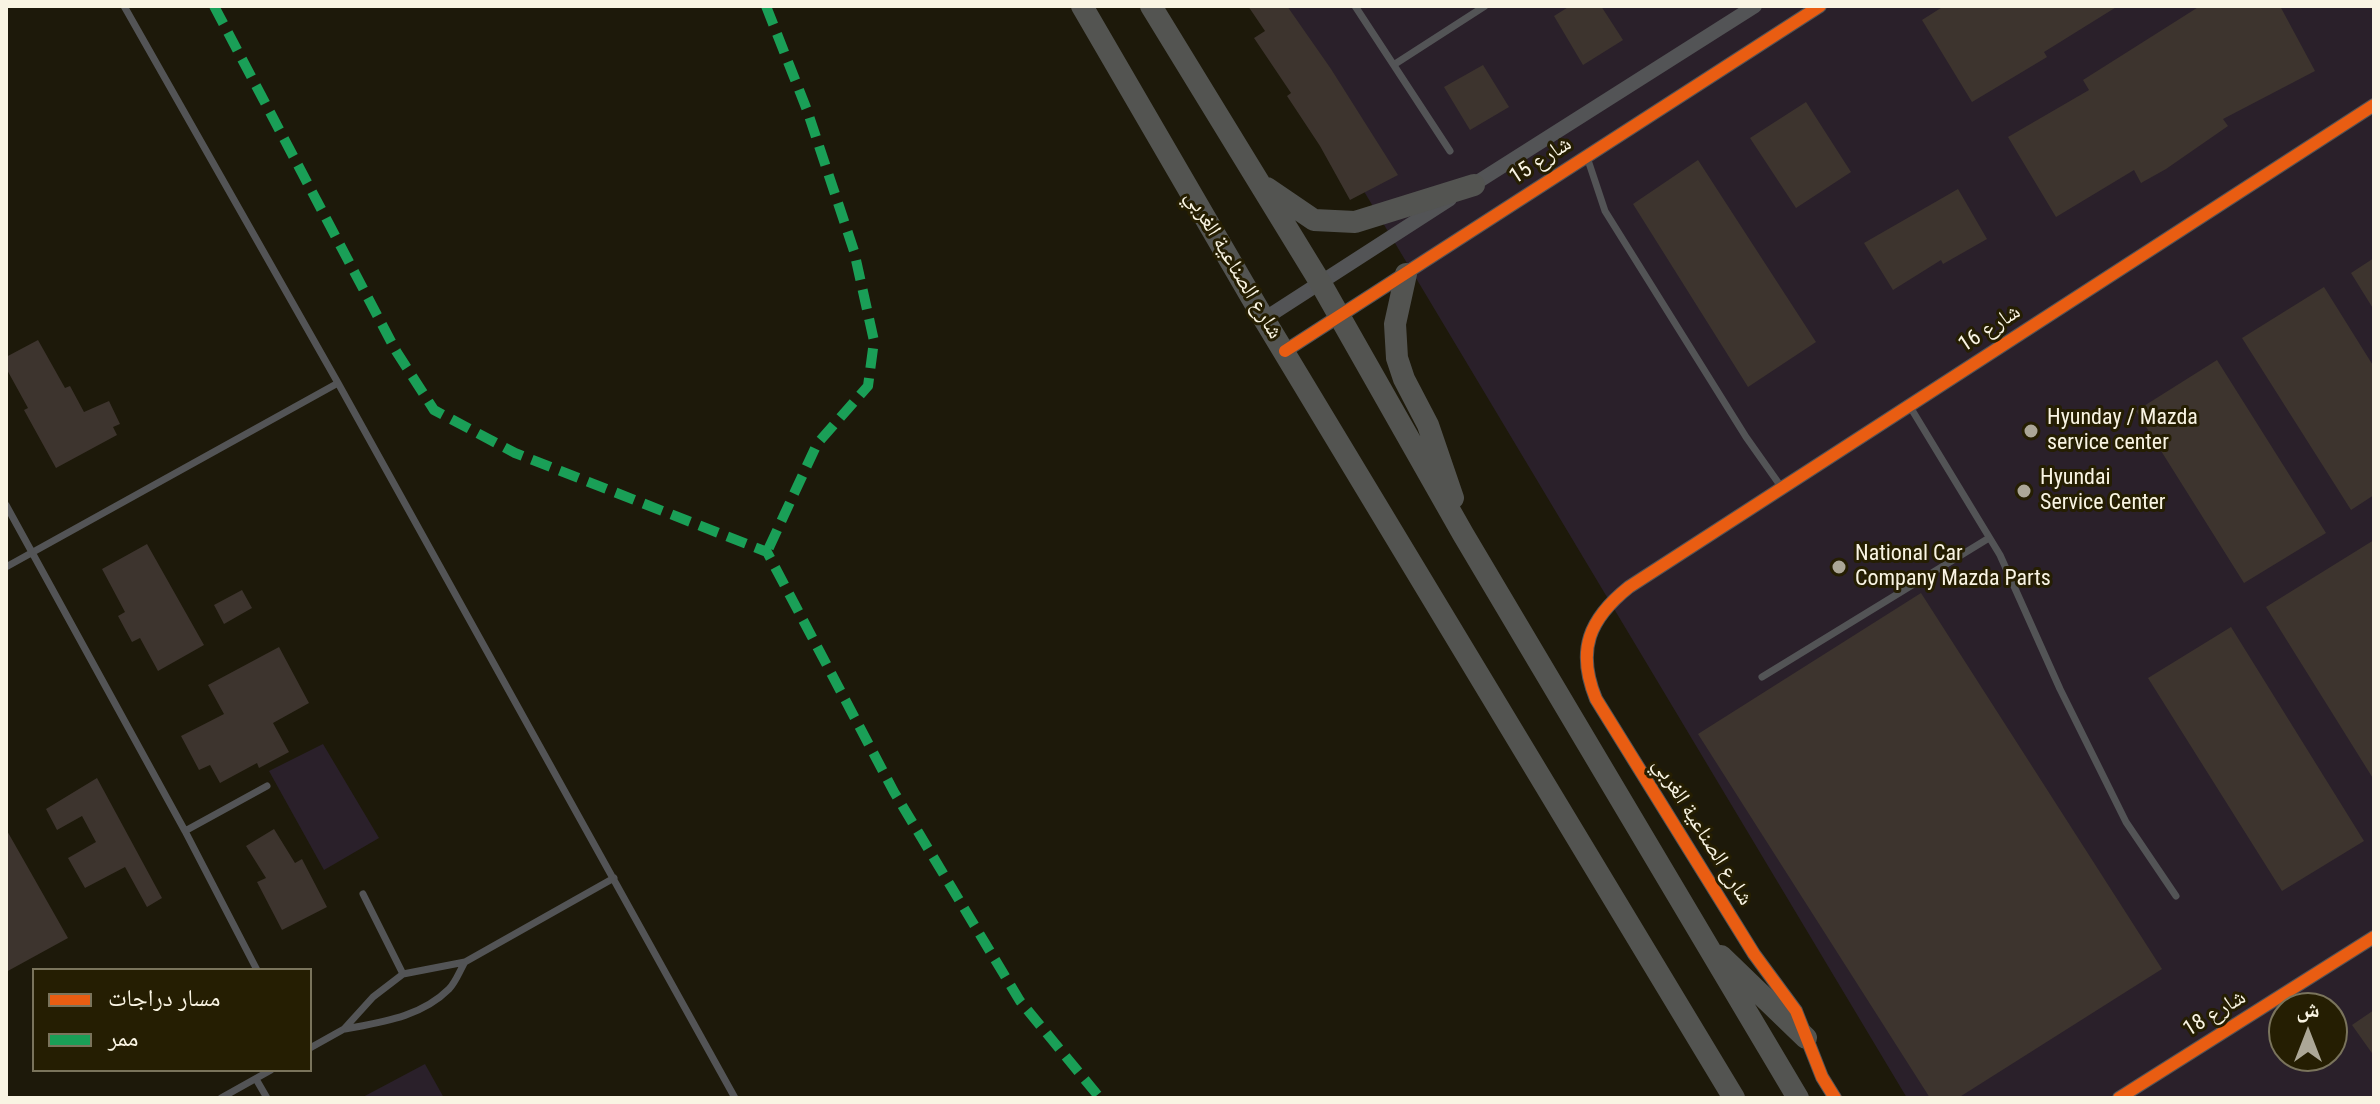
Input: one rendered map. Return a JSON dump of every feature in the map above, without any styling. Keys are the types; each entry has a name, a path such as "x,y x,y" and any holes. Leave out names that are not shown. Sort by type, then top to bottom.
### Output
{"main road":[{"name":"شارع الصناعية الغربي","path":"1082,6 1264,319 1734,1098"},
{"path":"1151,6 1340,315 1463,534 1798,1098"},
{"path":"1255,179 1314,220 1334,222 1364,220 1474,185"},
{"path":"1406,274 1395,324 1397,358 1437,448 1463,534"},
{"path":"1706,943 1806,1038"}],"street":[{"name":"شارع 15","path":"1264,319 1755,6"},
{"name":"شارع 15","path":"1285,351 1820,6"},
{"name":"شارع 16","path":"1629,587 2374,105"},
{"name":"شارع الصناعية الغربي","path":"1629,587 1607,605 1595,622 1586,658 1592,689 1754,954 1796,1011 1822,1077 1835,1098"},
{"name":"شارع 18","path":"2119,1098 2374,937"}],"lane":[{"path":"124,6 338,383 735,1098"},
{"path":"1355,6 1450,151"},
{"path":"1395,64 1485,6"},
{"path":"1586,155 1605,211 1746,437 1782,488"},
{"path":"6,567 338,383"},
{"path":"1909,405 2000,555 2060,689 2126,822 2176,896"},
{"path":"6,505 185,831 256,968"},
{"path":"1762,677 1989,538"},
{"path":"185,831 267,786"},
{"path":"312,1047 344,1029 373,997 403,974 465,962 614,878"},
{"path":"363,894 403,974"},
{"path":"344,1029 384,1022 423,1009 451,987 465,962"},
{"path":"221,1098 268,1072"},
{"path":"256,1079 267,1098"}],"shaded area":[{"path":"1253,6 2374,6 2374,1098 1907,1098"},
{"path":"323,744 379,838 324,870 269,771"},
{"path":"425,1064 444,1098 361,1098"}],"building":[{"path":"1248,6 1287,6 1398,175 1350,200 1287,96 1291,93 1254,38 1265,31"},
{"path":"1570,6 1601,6 1623,40 1583,65 1554,16"},
{"path":"1944,6 2118,6 2044,52 2047,57 1972,102 1922,20"},
{"path":"2200,6 2280,6 2315,71 2223,119 2228,126 2166,169 2141,183 2134,170 2056,217 2008,137 2089,90 2083,80"},
{"path":"1483,65 1509,107 1470,130 1444,87"},
{"path":"1806,102 1851,172 1796,208 1750,138"},
{"path":"1698,160 1816,342 1748,387 1633,204"},
{"path":"1958,189 1987,239 1943,264 1941,260 1893,290 1864,243"},
{"path":"2374,258 2374,310 2351,273"},
{"path":"2324,287 2374,367 2374,495 2351,510 2242,338"},
{"path":"38,340 65,388 70,386 84,412 109,401 120,424 113,427 117,435 56,468 24,410 28,408 6,368 6,357"},
{"path":"2217,360 2326,533 2244,583 2136,411"},
{"path":"2374,540 2374,780 2266,607"},
{"path":"147,544 204,645 158,671 140,638 132,642 118,616 125,612 102,569"},
{"path":"242,590 252,608 224,624 214,605"},
{"path":"1921,593 2162,969 1958,1098 1930,1098 1698,734"},
{"path":"2231,627 2364,841 2282,891 2148,678"},
{"path":"279,647 309,703 273,723 289,752 259,768 257,763 220,783 210,765 199,770 181,736 224,714 208,685"},
{"path":"97,778 162,898 147,907 125,867 85,888 68,858 96,842 82,816 57,830 46,809"},
{"path":"6,829 68,938 6,972"},
{"path":"274,829 295,863 302,859 327,907 282,930 257,882 266,878 246,846"},
{"path":"2374,1010 2374,1056 2352,1025"}],"marked path":[{"path":"214,6 396,351 434,410 515,453 767,552 894,792 1020,1001 1100,1098"},
{"path":"766,6 807,110 854,251 874,341 868,386 817,444 767,552"}],"cycle path":[{"path":"1285,351 1820,6"},
{"path":"1835,1098 1822,1077 1796,1011 1754,954 1596,699 1587,665 1587,650 1596,624 1604,611 1629,587 2374,105"},
{"path":"2119,1098 2374,937"}],"place":[{"name":"Hyunday / Mazda service center","path":"2031,431"},
{"name":"Hyundai Service Center","path":"2024,491"},
{"name":"National Car Company Mazda Parts","path":"1839,567"}]}
